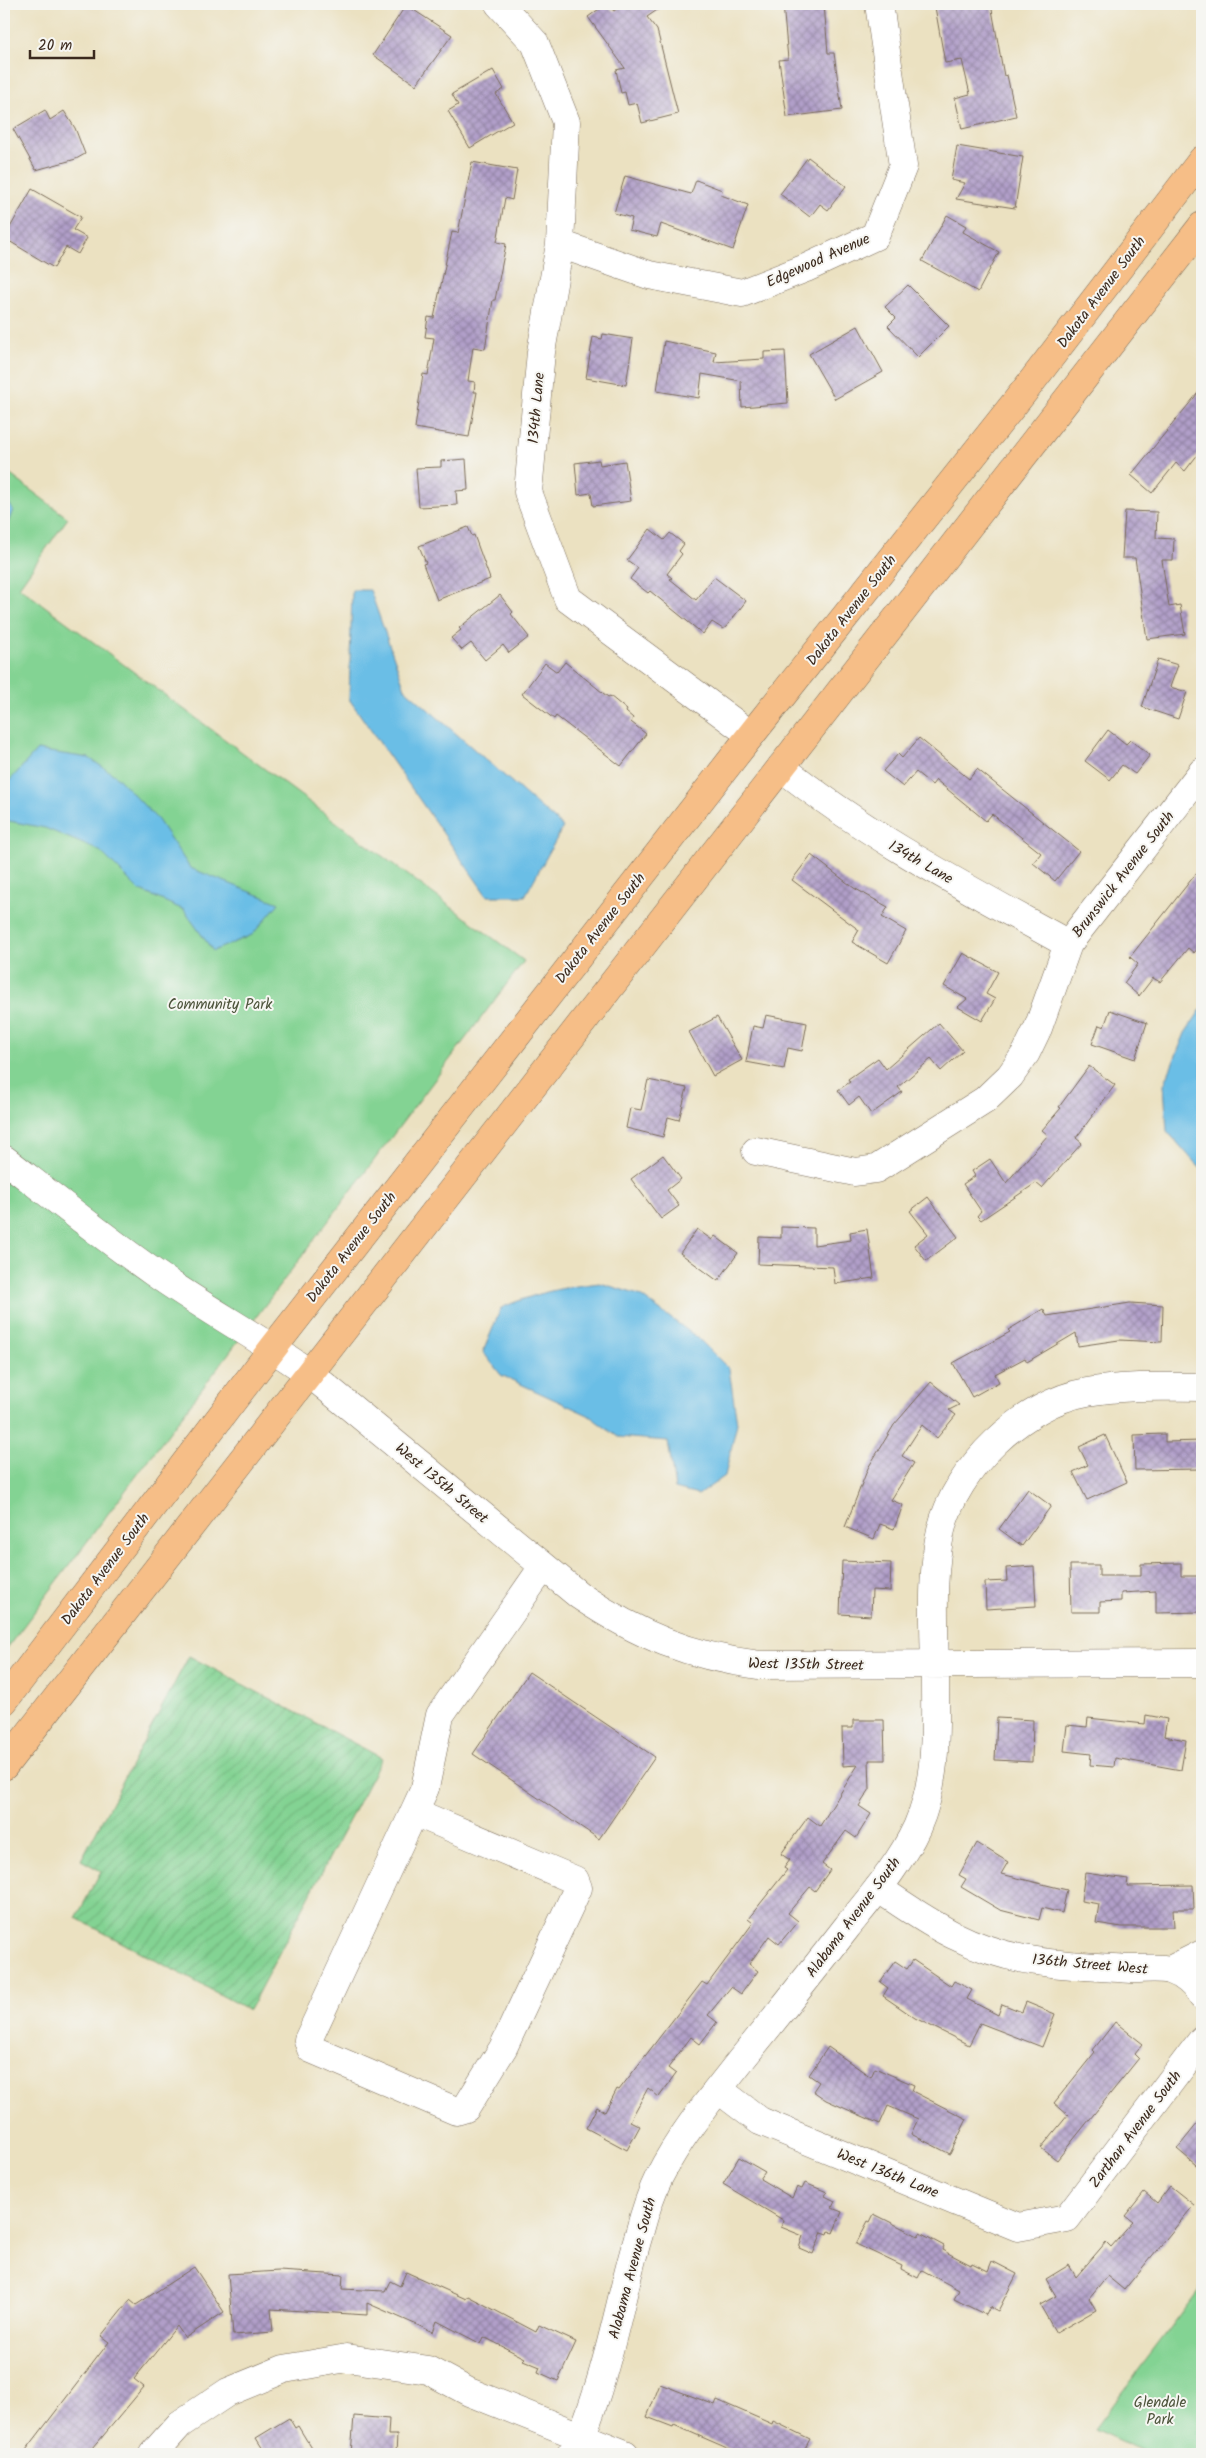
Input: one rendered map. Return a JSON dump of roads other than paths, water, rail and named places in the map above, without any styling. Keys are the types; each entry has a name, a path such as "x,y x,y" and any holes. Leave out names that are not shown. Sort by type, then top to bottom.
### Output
{"main road":[{"name":"Dakota Avenue South","path":"4,1701 273,1348 751,735 1026,389 1202,160"},
{"path":"4,1766 1202,226"}],"street":[{"name":"134th Lane","path":"499,4 535,43 566,122 560,244 541,352 528,492 568,599 751,735"},
{"name":"Edgewood Avenue","path":"560,244 649,275 742,293 806,268 875,236 903,166 879,4"},
{"name":"134th Lane","path":"781,767 810,790 903,852 1068,944"},
{"name":"Brunswick Avenue South","path":"756,1151 855,1172 876,1169 985,1100 1010,1076 1026,1053 1038,1028 1068,944 1202,772"},
{"name":"West 135th Street","path":"4,1159 152,1271 220,1317 273,1348 309,1374 544,1567 608,1615 665,1644 696,1654 759,1666 1202,1663"},
{"name":"Alabama Avenue South","path":"576,2445 607,2362 630,2265 648,2204 659,2177 678,2146 718,2090 878,1888 917,1826 929,1793 934,1760 936,1563 941,1529 953,1497 972,1467 991,1447 1023,1420 1052,1404 1084,1392 1125,1388 1202,1386"},
{"path":"414,1812 575,1880 578,1888 503,2048 466,2108 456,2110 312,2049 308,2040 414,1812 426,1788 440,1715 544,1567"},
{"name":"136th Street West","path":"878,1888 937,1928 1002,1954 1035,1961 1083,1966 1170,1970 1188,1980 1201,1994"},
{"name":"136th Street West","path":"1170,1970 1202,1954"},
{"name":"Zarthan Avenue South","path":"1067,2218 1202,2040"},
{"name":"West 136th Lane","path":"718,2090 760,2120 1018,2227 1067,2218"},
{"path":"153,2454 180,2424 228,2392 284,2369 347,2358 428,2370 576,2445 625,2454"}],"water":[{"path":"4,495 13,510 4,533"},
{"path":"352,590 370,590 405,689 563,827 525,896 487,896 349,699"},
{"path":"37,750 89,758 116,776 158,820 190,868 279,903 252,935 213,951 184,910 139,890 100,851 45,828 4,820 4,787"},
{"path":"1202,1008 1202,1168 1196,1164 1167,1131 1164,1085 1185,1033"},
{"path":"600,1283 639,1295 698,1338 729,1369 737,1423 725,1476 698,1495 675,1489 668,1441 618,1437 588,1415 501,1375 483,1352 501,1308 549,1291"}],"park label":[{"name":"Community Park","path":"220,1004"},
{"name":"Glendale Park","path":"1160,2410"}]}
